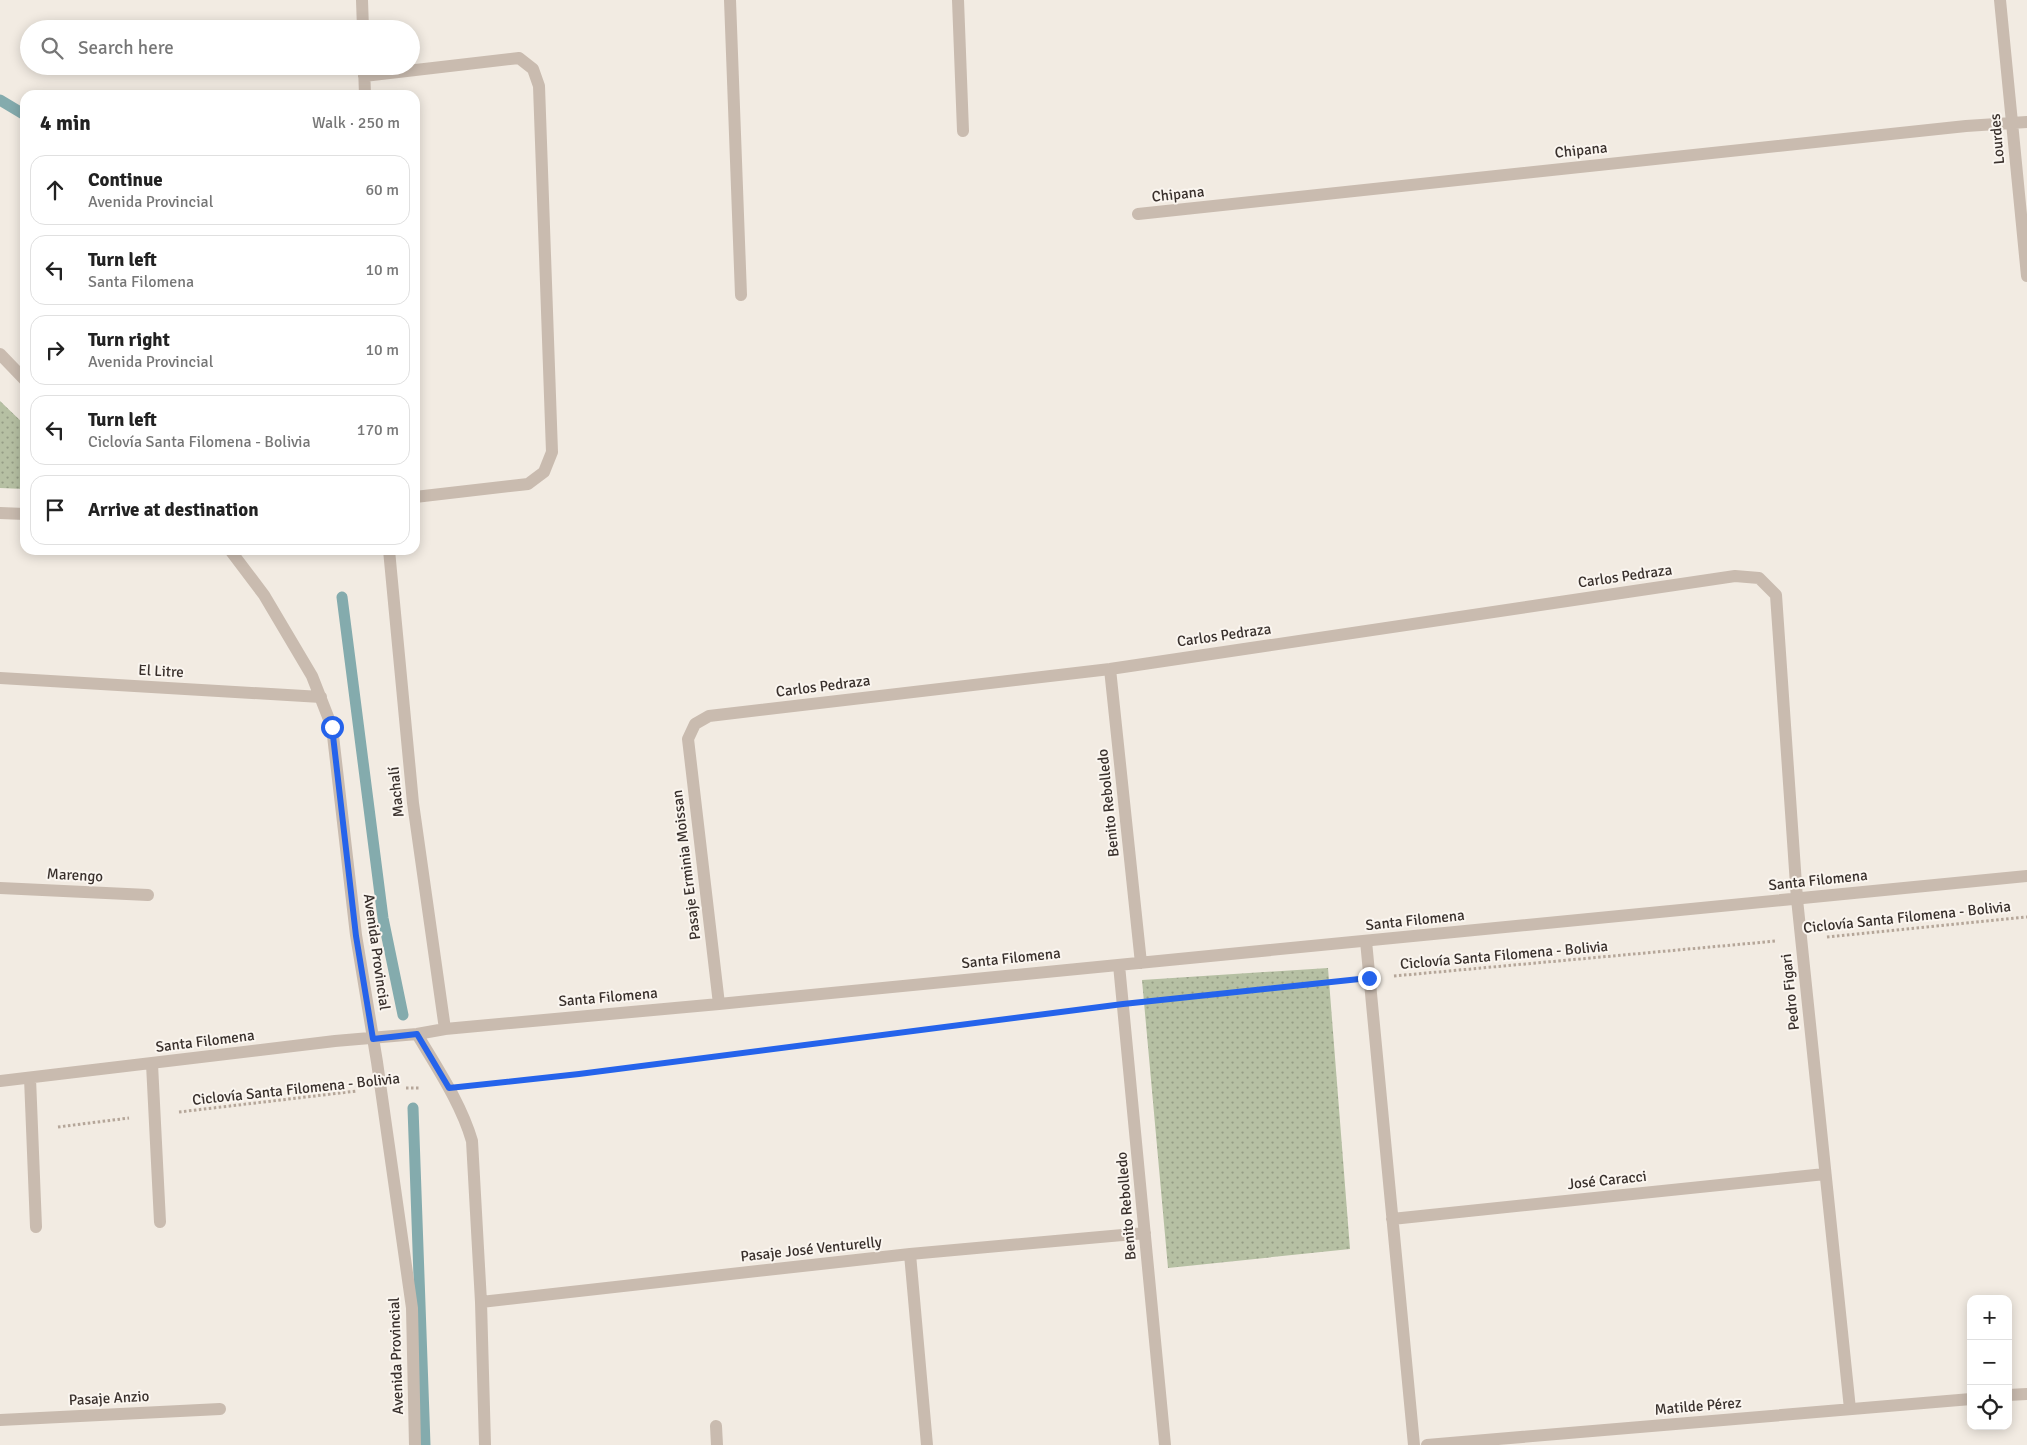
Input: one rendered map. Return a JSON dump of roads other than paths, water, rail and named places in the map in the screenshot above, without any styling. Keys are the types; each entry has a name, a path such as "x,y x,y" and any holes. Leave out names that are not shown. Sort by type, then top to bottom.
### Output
{"street":[{"path":"362,0 363,20"},
{"path":"730,0 741,295"},
{"path":"958,0 963,131"},
{"name":"Lourdes","path":"2000,0 2027,276"},
{"path":"420,66 519,58 534,69 539,86 552,452 544,472 528,484 420,496"},
{"path":"364,75 365,90"},
{"name":"Chipana","path":"1138,214 1966,126 2027,122"},
{"path":"0,354 20,375"},
{"path":"0,513 20,514"},
{"name":"Avenida Provincial","path":"234,555 264,595 312,676 332,727 356,936 412,1308 415,1445"},
{"name":"Machalí","path":"389,555 413,804 445,1029"},
{"name":"Carlos Pedraza","path":"695,724 708,716 1110,669 1735,576 1759,578"},
{"name":"Pedro Figari","path":"1759,578 1776,595 1796,899 1850,1409"},
{"name":"Benito Rebolledo","path":"1110,669 1141,963"},
{"name":"El Litre","path":"0,678 321,697"},
{"name":"Pasaje Erminia Moissan","path":"695,724 688,739 719,1004"},
{"name":"Santa Filomena","path":"0,1081 335,1041 417,1034 445,1029 2027,876"},
{"name":"Marengo","path":"0,888 148,895"},
{"path":"1366,941 1414,1445"},
{"name":"Benito Rebolledo","path":"1119,965 1165,1445"},
{"path":"417,1034 449,1088 472,1141 481,1302 485,1445"},
{"path":"152,1064 160,1222"},
{"path":"30,1078 36,1227"},
{"name":"José Caracci","path":"1392,1218 1825,1174"},
{"name":"Pasaje José Venturelly","path":"481,1302 910,1254 1145,1233"},
{"path":"910,1254 927,1445"},
{"path":"2012,1395 2027,1394"},
{"name":"Matilde Pérez","path":"1427,1445 1967,1398"},
{"name":"Pasaje Anzio","path":"0,1420 220,1409"},
{"path":"716,1426 717,1445"}],"waterway":[{"path":"0,100 20,112"},
{"path":"342,597 383,918 403,1015"},
{"path":"413,1108 425,1445"}]}
